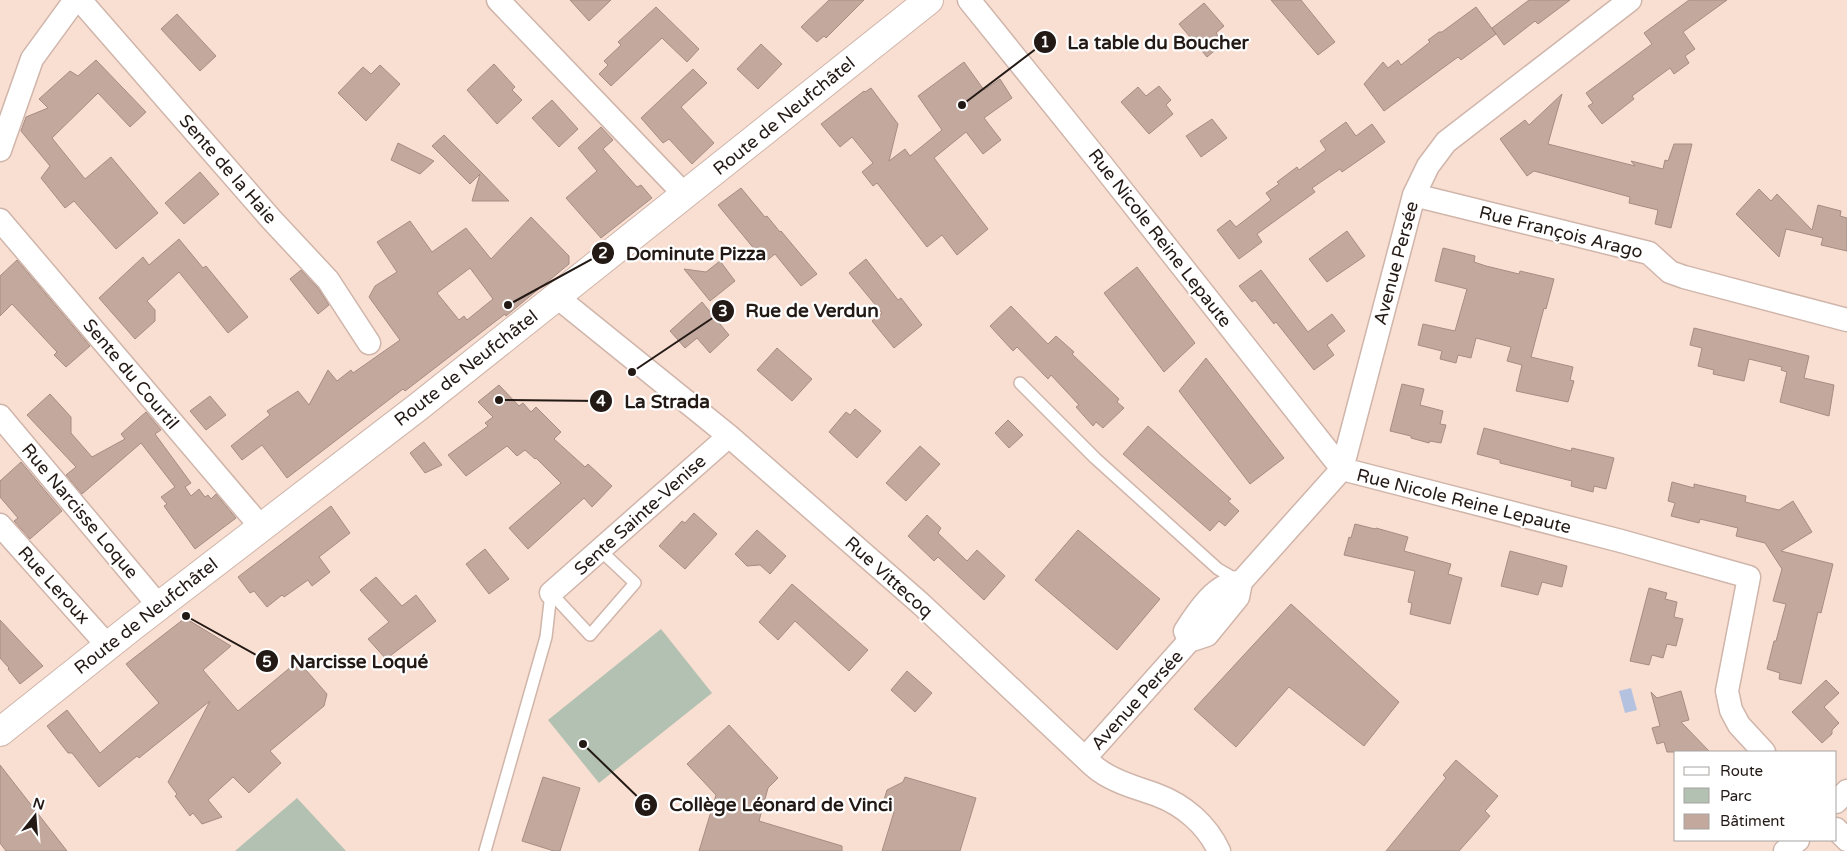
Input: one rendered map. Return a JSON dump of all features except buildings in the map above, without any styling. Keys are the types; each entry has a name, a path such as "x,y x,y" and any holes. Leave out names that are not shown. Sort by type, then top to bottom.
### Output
{"main road":[{"name":"Route de Neufchâtel","path":"0,732 557,297 925,1"}],"street":[{"path":"0,150 32,59 75,0"},
{"name":"Sente de la Haie","path":"80,0 271,219 328,280 369,343"},
{"path":"498,0 685,195"},
{"name":"Rue Nicole Reine Lepaute","path":"969,0 1342,469 1749,576 1727,691 1731,710 1739,725 1763,751"},
{"name":"Avenue Persée","path":"1085,758 1189,641 1207,634 1238,598 1241,582 1342,469 1414,194 1428,166 1446,142 1630,0"},
{"name":"Rue François Arago","path":"1414,194 1649,253 1670,272 1684,277 1847,320"},
{"name":"Sente du Courtil","path":"0,220 261,527"},
{"name":"Rue Vittecoq","path":"557,297 729,436 921,604 1101,772 1140,790 1173,802 1200,822 1213,837 1219,851"},
{"name":"Rue Narcisse Loque","path":"0,416 159,606"},
{"name":"Sente Sainte-Venise","path":"551,593 729,436"},
{"name":"Rue Leroux","path":"0,525 108,646"},
{"path":"1837,801 1847,791"},
{"path":"1837,829 1847,840"},
{"path":"1785,851 1797,841"}],"lane":[{"path":"1020,383 1095,458 1218,569 1241,582"},
{"path":"551,593 590,635 635,583 600,550"},
{"path":"485,851 546,637 551,593"}],"green space":[{"path":"661,629 712,693 599,783 548,720"},
{"path":"297,798 346,851 235,851"}],"water":[{"path":"1631,688 1637,710 1625,713 1619,691"}],"place":[{"name":"La table du Boucher","path":"962,105"},
{"name":"Dominute Pizza","path":"508,305"},
{"name":"Rue de Verdun","path":"632,372"},
{"name":"La Strada","path":"499,400"},
{"name":"Narcisse Loqué","path":"186,616"},
{"name":"Collège Léonard de Vinci","path":"583,744"}]}
